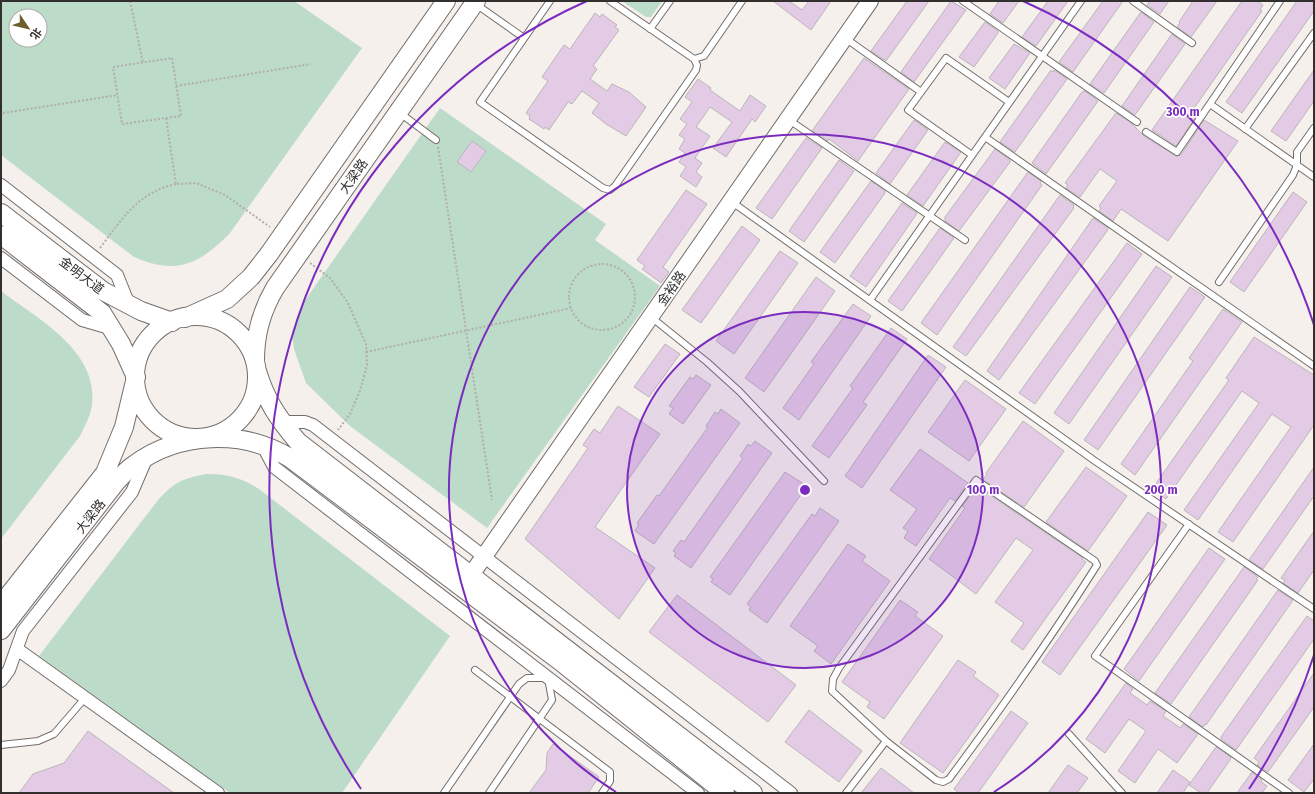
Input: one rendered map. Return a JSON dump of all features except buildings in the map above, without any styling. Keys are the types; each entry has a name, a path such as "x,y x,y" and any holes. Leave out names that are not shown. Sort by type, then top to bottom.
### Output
{"main road":[{"name":"大梁路","path":"178,320 227,299 240,288 265,260 446,1"},
{"name":"大梁路","path":"256,366 255,346 259,323 265,305 298,254 476,2"},
{"name":"金明大道","path":"1,213 103,291 129,305 178,320"},
{"name":"金明大道","path":"1,235 91,303 102,314 114,329 136,377"},
{"path":"725,793 554,669 290,458 278,451 263,446 242,441 193,438 176,434 161,427 152,419 140,400 136,377 137,367 143,348 155,333 178,320 202,317 213,319 232,328 246,342 256,366 264,394 281,422 298,442 753,793"},
{"path":"204,438 233,426 244,415 256,392 256,366"},
{"name":"大梁路","path":"1,606 105,473 124,427 136,377"},
{"name":"大梁路","path":"1,630 116,482 133,465 177,443 204,438"}],"street":[{"name":"金裕路","path":"471,575 870,1"},
{"path":"1,185 117,275 129,305"},
{"path":"1,258 82,320 114,329"},
{"path":"281,422 305,422 313,425 791,793"},
{"path":"1,681 9,670 24,631 132,492 147,457"},
{"path":"17,649 218,793"},
{"path":"554,669 698,793"}],"lane":[{"path":"550,1 480,102 603,188 610,190 615,186 696,70 697,65 694,59 610,1"},
{"path":"650,29 670,1"},
{"path":"694,59 704,56 742,1"},
{"path":"963,1 1137,122"},
{"path":"870,300 1081,1"},
{"path":"1133,1 1192,43"},
{"path":"1146,132 1177,152 1280,1"},
{"path":"476,2 524,38"},
{"path":"1245,129 1314,33"},
{"path":"845,38 921,92"},
{"path":"972,155 908,110 946,58 1009,102"},
{"path":"1210,104 1314,178"},
{"path":"398,112 436,140"},
{"path":"788,120 965,240"},
{"path":"1219,282 1293,175 1297,166 1297,152 1314,128"},
{"path":"985,137 1314,366"},
{"path":"731,201 1095,461 1314,609"},
{"path":"651,317 707,362 738,391 824,480"},
{"path":"976,480 1096,561 1097,565 1071,606 950,779 943,782 936,780 886,741 832,691 833,679 839,668 976,480"},
{"path":"1189,524 1095,656 1289,793"},
{"path":"444,793 519,684 527,678 554,669 552,700 540,720 489,793"},
{"path":"475,670 610,772 610,781 602,793"},
{"path":"1,745 38,740 54,734 85,698"},
{"path":"1069,734 1122,793"},
{"path":"846,793 886,741"}],"path":[{"path":"130,1 143,63"},
{"path":"172,58 181,116 122,124 113,67 143,63 172,58"},
{"path":"176,86 311,64"},
{"path":"3,113 118,95"},
{"path":"166,118 176,184"},
{"path":"436,140 492,500"},
{"path":"93,257 126,214 141,199 160,188 176,184 196,183 225,195 282,236"},
{"path":"298,254 330,278 348,303 366,344 366,365 360,390 350,414 331,440"},
{"path":"606,264 614,266 622,269 632,281 635,295 633,310 618,326 603,330 587,326 578,319 571,308 569,300 572,283 582,270 589,266 606,264"},
{"path":"366,352 571,308"}],"green space":[{"path":"1,1 294,1 362,48 230,233 219,244 208,253 197,259 186,264 175,266 162,265 134,257 1,155"},
{"path":"622,1 662,1 651,17 646,17"},
{"path":"440,108 606,224 595,240 660,286 487,528 350,426 306,383 294,349 292,333 301,306"},
{"path":"1,291 49,326 65,340 78,355 87,371 92,390 91,410 80,436 1,539"},
{"path":"206,474 234,477 259,489 450,636 342,793 230,793 39,656 158,500 179,482"}]}
